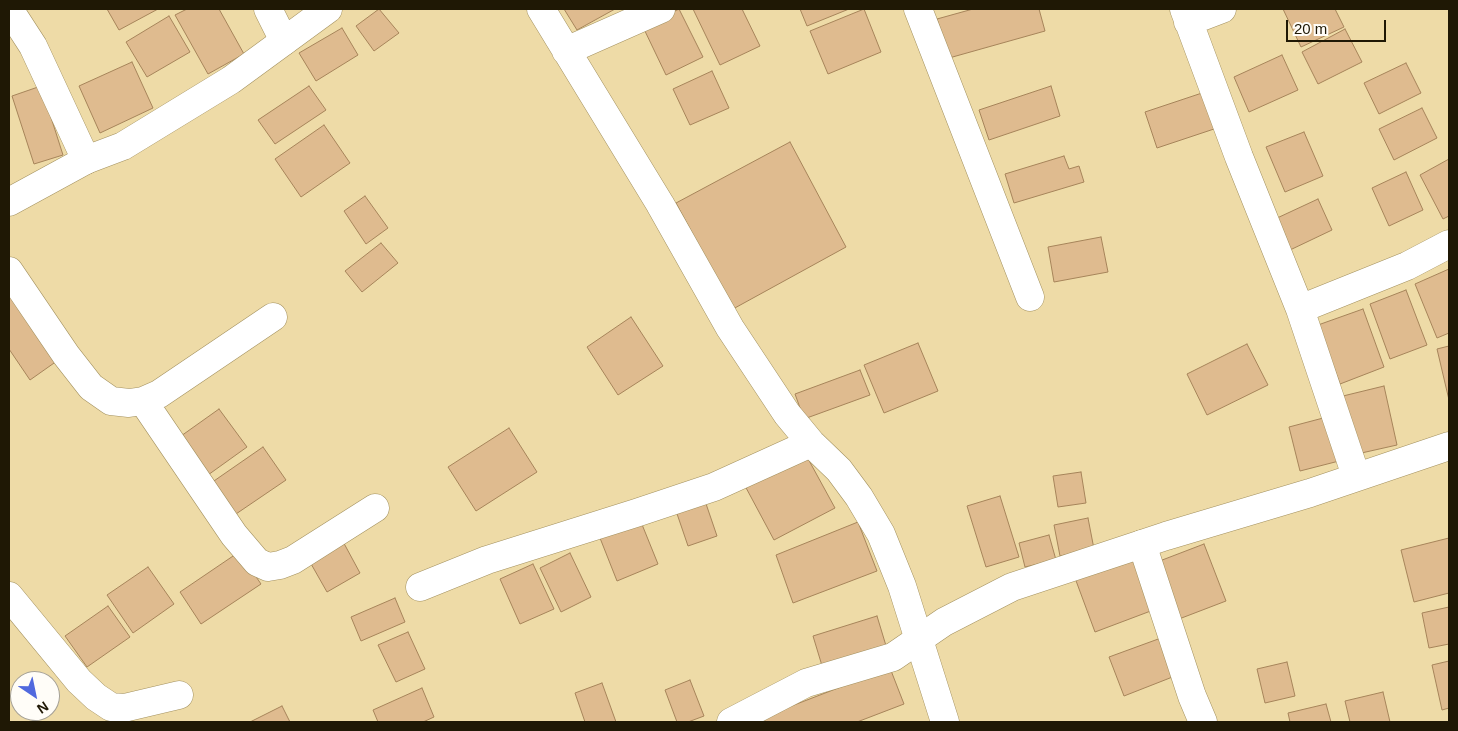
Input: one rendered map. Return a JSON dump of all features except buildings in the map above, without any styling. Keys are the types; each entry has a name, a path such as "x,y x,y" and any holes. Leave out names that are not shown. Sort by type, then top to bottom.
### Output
{"street":[{"path":"9,9 33,46 86,160"},
{"path":"268,9 284,41"},
{"path":"9,202 86,160 123,146 231,80 328,9"},
{"path":"541,9 660,204 730,328 787,414 811,443 839,470 854,490 881,534 902,586 945,722"},
{"path":"566,51 662,9"},
{"path":"918,9 1030,297"},
{"path":"1222,9 1186,15 1239,157 1300,309 1356,476"},
{"path":"1300,309 1408,266 1449,244"},
{"path":"9,271 66,355 92,387 111,401 129,404 144,401 159,394 273,318"},
{"path":"144,401 234,535 257,562 268,567 293,560 375,508"},
{"path":"420,586 488,560 714,486 811,443"},
{"path":"731,722 806,683 893,657 944,622 1012,587 1142,544 1310,493 1449,446"},
{"path":"1142,544 1192,696 1203,722"},
{"path":"9,596 79,680 96,697 111,707 124,708 180,695"}]}
